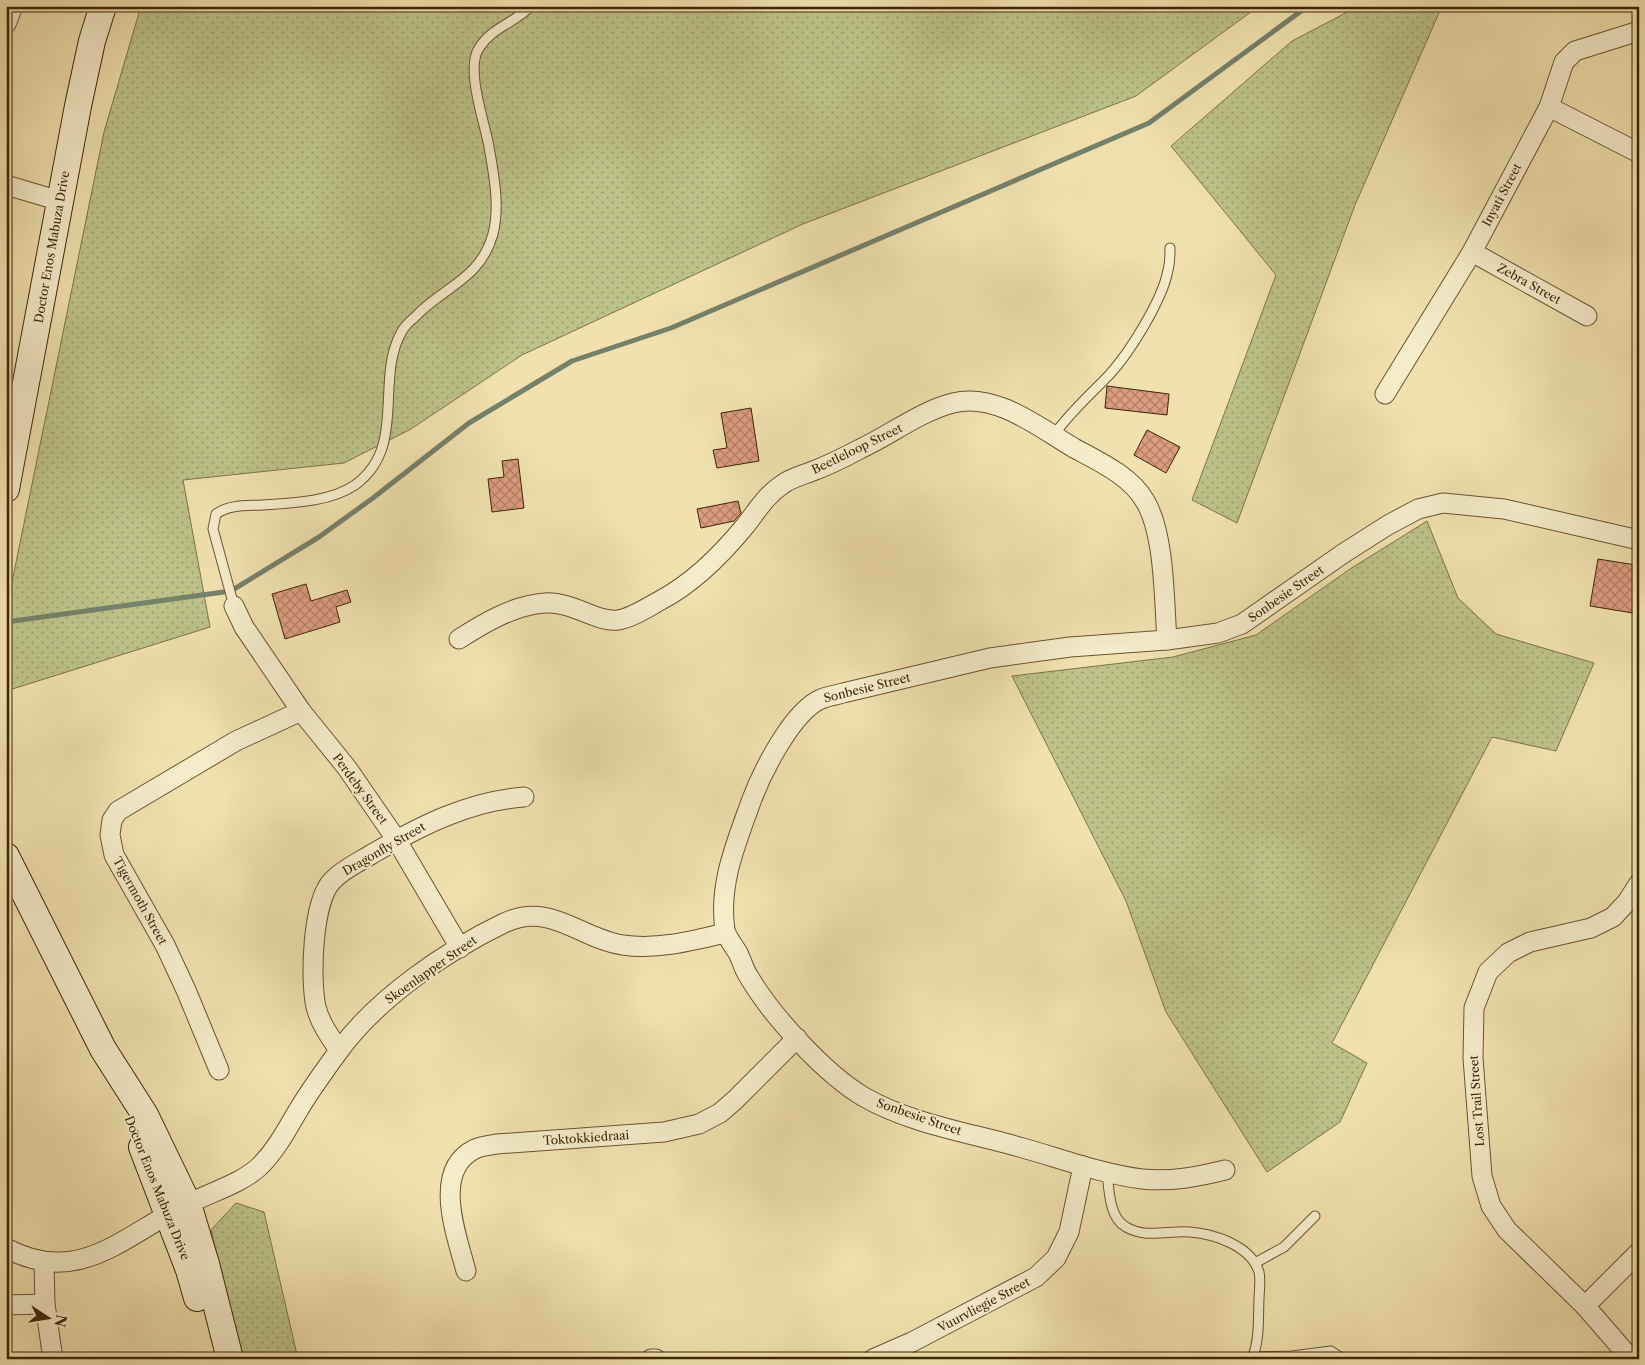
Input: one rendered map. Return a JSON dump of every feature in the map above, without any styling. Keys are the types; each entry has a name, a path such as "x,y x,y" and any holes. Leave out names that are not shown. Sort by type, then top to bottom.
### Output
{"main road":[{"name":"Doctor Enos Mabuza Drive","path":"6,489 78,106 102,6"},
{"name":"Doctor Enos Mabuza Drive","path":"6,856 103,1049 116,1086 145,1153 178,1209 206,1264 230,1359"},
{"name":"Doctor Enos Mabuza Drive","path":"178,1209 189,1270 213,1359"}],"street":[{"path":"6,24 13,6"},
{"name":"Inyati Street","path":"1385,394 1472,252 1549,107 1564,62 1575,51 1639,30"},
{"path":"1549,107 1639,153"},
{"path":"6,185 60,201"},
{"name":"Zebra Street","path":"1472,252 1587,316"},
{"name":"Beetleloop Street","path":"459,639 489,620 544,603 564,604 598,618 617,620 636,613 664,599 707,568 745,527 770,494 784,482 861,449 936,409 955,402 988,404 1012,412 1127,480 1145,499 1158,539 1167,640"},
{"name":"Sonbesie Street","path":"1225,1170 1194,1177 1165,1180 1142,1179 1083,1166 923,1120 884,1107 864,1097 843,1082 797,1038 748,977 725,933 724,890 733,852 756,789 797,719 820,700 990,658 1070,647 1167,640 1218,633 1242,624 1344,553 1388,525 1418,509 1443,503 1504,509 1636,534"},
{"name":"Perdeby Street","path":"234,606 244,627 300,711 347,768 396,839 460,948"},
{"name":"Tigermoth Street","path":"219,1070 165,945 114,855 110,836 112,820 118,811 212,755 300,711"},
{"name":"Dragonfly Street","path":"339,1050 325,1030 316,1008 313,984 317,921 322,898 330,882 396,839 428,823 466,808 489,802 524,797"},
{"name":"Lost Trail Street","path":"1631,1359 1585,1306 1507,1230 1491,1206 1482,1176 1473,1058 1474,1008 1488,972 1508,953 1530,942 1591,928 1613,917 1627,902 1639,883"},
{"name":"Skoenlapper Street","path":"44,1262 72,1262 101,1253 178,1209 238,1180 258,1168 274,1151 300,1107 339,1050 362,1022 395,992 460,948 507,922 534,915 555,919 622,945 646,946 686,942 725,933"},
{"name":"Toktokkiedraai","path":"466,1271 452,1214 449,1192 455,1169 462,1157 476,1148 497,1144 664,1132 699,1124 720,1113 736,1100 797,1038"},
{"name":"Vuurvliegie Street","path":"873,1359 912,1342 1036,1277 1056,1258 1069,1232 1083,1166"},
{"path":"6,1248 44,1262 45,1304 53,1359"},
{"path":"1585,1306 1639,1252"},
{"path":"6,1305 45,1304"},
{"path":"651,1359 656,1359"}],"lane":[{"path":"234,606 213,529 216,514 225,508 278,504 330,496 355,485 378,460 384,444 393,352 402,330 421,310 476,269 486,253 493,232 496,199 489,147 476,86 474,64 477,49 491,32 521,16 531,6"},
{"path":"1053,436 1071,412 1112,372 1145,323 1158,299 1168,272 1170,248"},
{"path":"1107,1172 1116,1217 1125,1227 1138,1232 1155,1234 1191,1232 1209,1236 1243,1250 1255,1263 1260,1274 1258,1337 1253,1358 1292,1356 1331,1350 1343,1359"},
{"path":"1255,1263 1284,1247 1314,1216"}],"green space":[{"path":"141,6 1259,6 1136,96 803,224 522,355 411,429 344,463 183,480 210,627 6,691 6,618 11,587 104,132"},
{"path":"1359,6 1442,6 1355,205 1237,523 1192,500 1276,275 1171,146 1292,41"},
{"path":"1427,521 1458,598 1496,634 1594,663 1556,751 1492,737 1332,1043 1367,1063 1340,1122 1267,1172 1166,1012 1126,901 1012,676 1173,657 1256,635 1350,569"},
{"path":"236,1203 264,1212 298,1359 241,1359 211,1230"}],"building":[{"path":"1107,386 1169,394 1167,415 1105,408"},
{"path":"751,408 759,461 717,468 713,450 727,448 721,413"},
{"path":"1147,430 1180,447 1166,473 1134,455"},
{"path":"518,459 524,508 492,512 488,479 504,477 502,461"},
{"path":"738,501 741,513 734,521 701,528 697,509"},
{"path":"1598,559 1636,565 1633,583 1639,584 1639,614 1590,606"},
{"path":"306,584 311,601 347,590 351,602 336,607 340,622 285,639 272,594"}],"waterway":[{"path":"6,622 231,591 319,537 373,498 469,423 572,361 671,328 1149,123 1308,6"}]}
